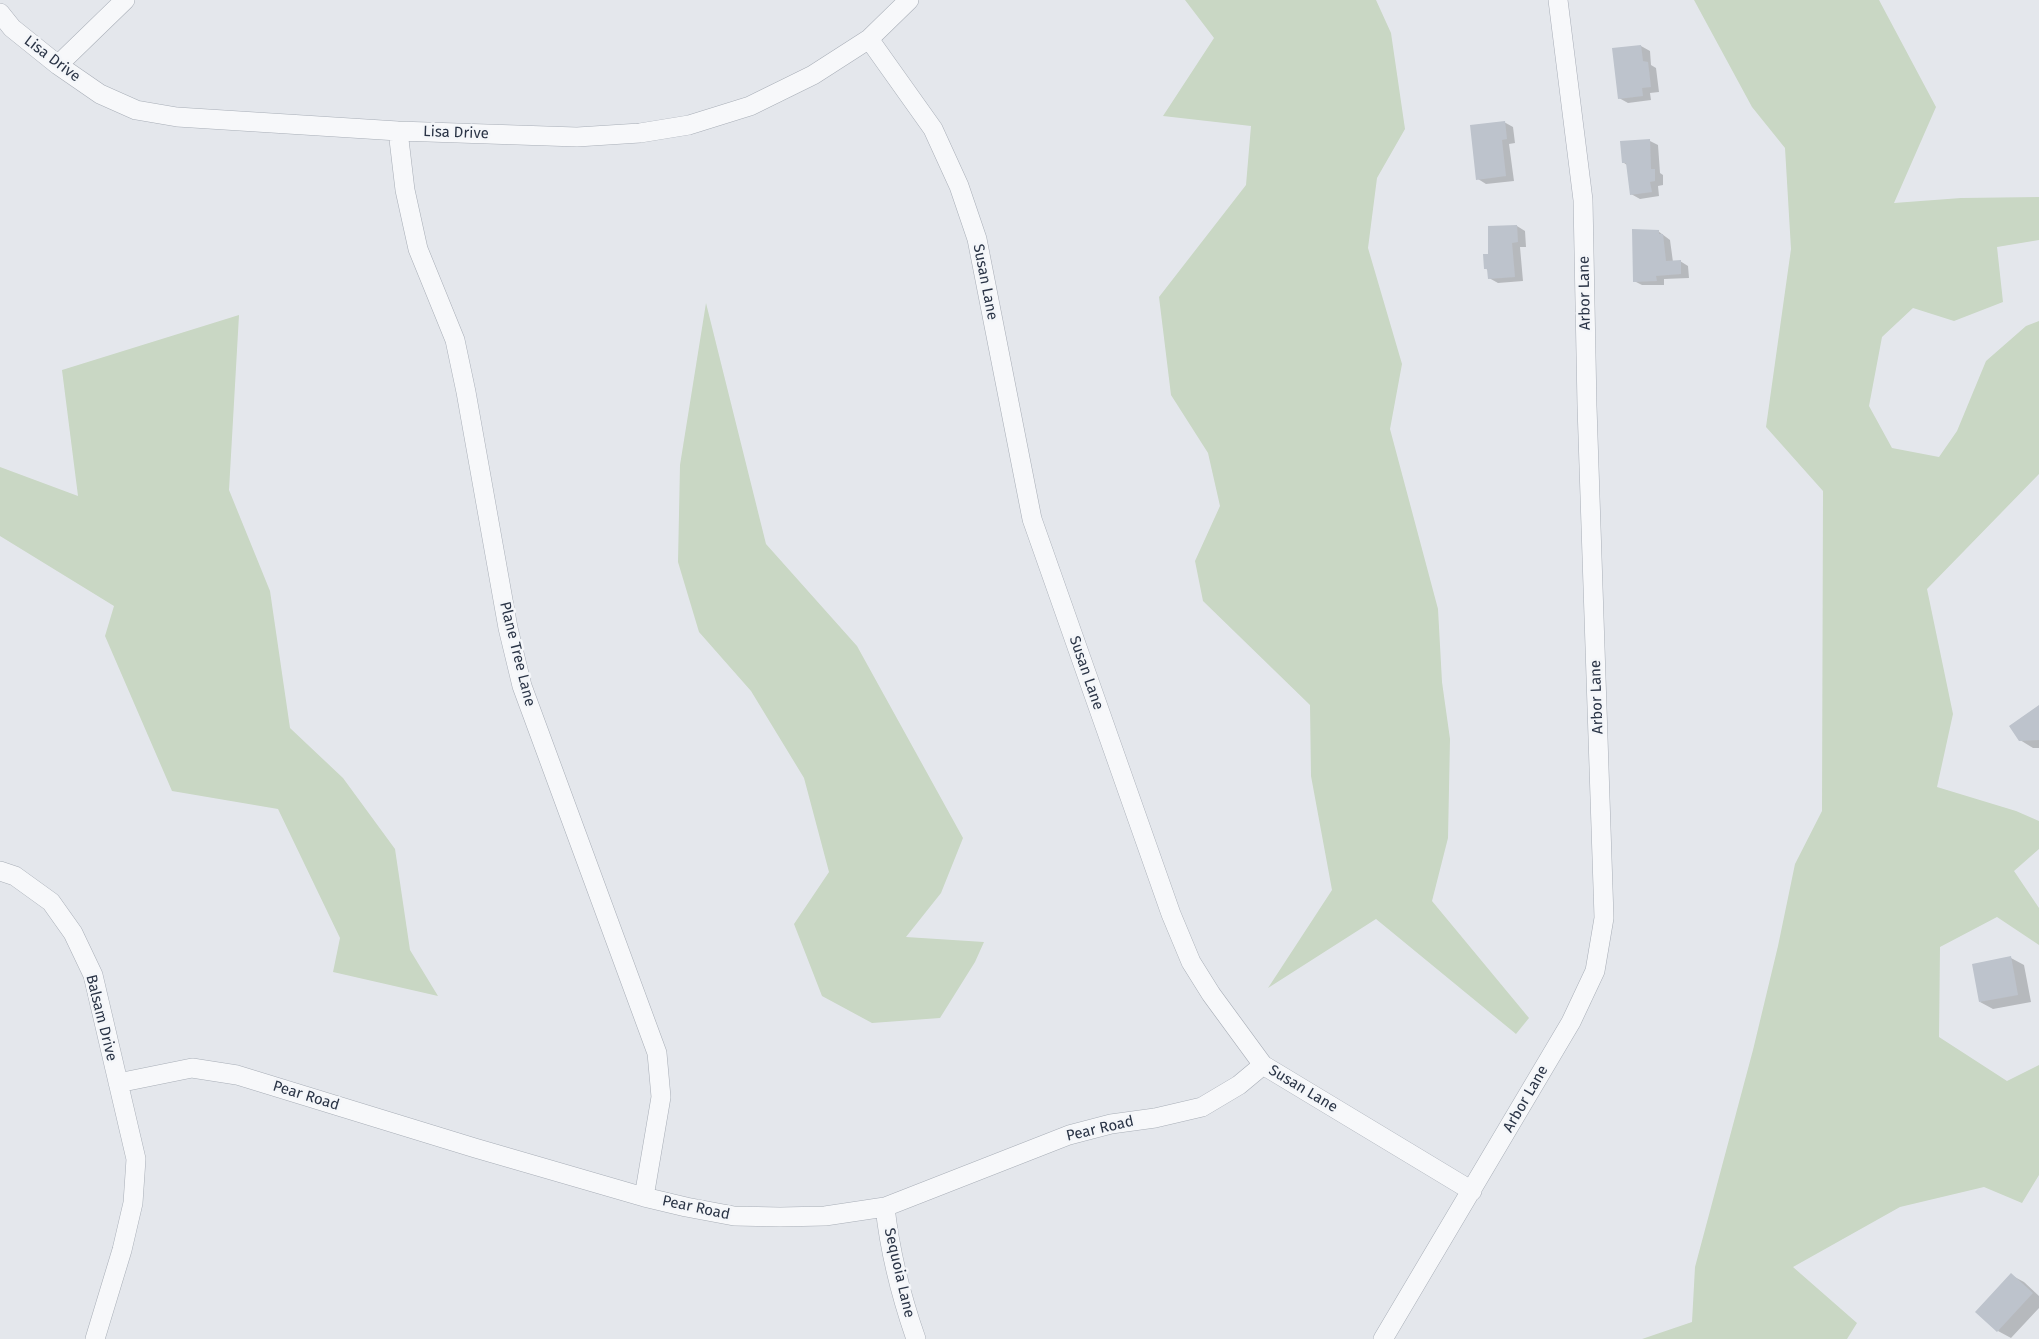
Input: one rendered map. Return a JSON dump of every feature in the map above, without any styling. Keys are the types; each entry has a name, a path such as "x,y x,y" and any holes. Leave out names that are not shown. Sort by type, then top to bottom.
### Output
{"street":[{"path":"58,65 125,0"},
{"name":"Lisa Drive","path":"0,13 12,28 58,65 100,94 136,110 177,117 398,131 577,137 640,133 689,125 750,106 813,75 868,39 909,0"},
{"name":"Arbor Lane","path":"1384,1339 1571,1022 1594,971 1604,918 1587,406 1583,200 1558,0"},
{"name":"Susan Lane","path":"868,39 932,129 959,186 977,239 1032,519 1171,914 1191,962 1211,994 1263,1065 1472,1191"},
{"name":"Plane Tree Lane","path":"398,131 405,190 418,249 455,340 508,628 522,686 657,1053 661,1097 644,1197"},
{"name":"Balsam Drive","path":"0,871 15,876 50,902 73,933 93,975 136,1158 133,1203 122,1250 94,1339"},
{"name":"Pear Road","path":"118,1083 192,1068 237,1075 475,1148 686,1208 734,1216 825,1216 885,1207 1069,1135 1111,1124 1155,1118 1202,1107 1239,1086 1263,1065"},
{"name":"Sequoia Lane","path":"885,1207 889,1245 902,1298 916,1339"}],"green space":[{"path":"1185,0 1376,0 1391,33 1405,129 1377,178 1368,248 1402,364 1390,429 1438,609 1442,682 1450,739 1448,838 1432,901 1529,1018 1516,1034 1376,919 1268,988 1332,890 1311,776 1310,705 1203,601 1195,561 1220,506 1208,453 1171,395 1159,297 1246,185 1251,126 1163,116 1214,38"},
{"path":"1694,0 1879,0 1936,107 1894,203 1961,198 2039,197 2039,240 1997,247 2003,302 1954,321 1913,308 1882,337 1869,406 1892,448 1939,457 1957,431 1986,361 2026,326 2039,321 2039,474 1927,589 1953,714 1937,787 2016,811 2039,821 2039,849 2014,871 2039,908 2039,945 1997,917 1940,947 1939,1037 2007,1081 2039,1065 2039,1175 2022,1203 1984,1187 1900,1207 1793,1267 1857,1323 1847,1339 1642,1339 1692,1322 1695,1267 1753,1050 1795,864 1822,811 1823,491 1766,427 1791,249 1785,148 1752,107"},
{"path":"706,303 766,544 857,646 963,838 941,893 906,937 984,942 975,962 940,1018 872,1023 822,996 794,924 829,872 804,778 751,691 699,632 678,562 680,465"},
{"path":"239,315 229,490 270,591 290,728 343,778 395,849 410,950 438,996 333,972 340,938 278,809 172,791 105,636 114,606 0,536 0,467 78,496 62,370"}],"building":[{"path":"1641,45 1643,61 1648,62 1651,87 1642,88 1643,96 1618,99 1612,48"},
{"path":"1505,121 1507,139 1502,140 1506,176 1476,180 1470,125"},
{"path":"1650,139 1651,169 1655,169 1655,181 1650,182 1652,192 1630,195 1626,163 1622,163 1620,141"},
{"path":"1517,225 1518,242 1512,243 1515,277 1488,279 1487,269 1484,269 1483,254 1488,254 1488,226"},
{"path":"1632,229 1659,230 1659,234 1663,234 1666,261 1681,260 1681,274 1656,276 1657,281 1633,282"},
{"path":"2039,705 2039,740 2019,741 2009,726"},
{"path":"2011,956 2018,995 1979,1002 1972,964"},
{"path":"2011,1273 2033,1293 1997,1332 1975,1312"}]}
